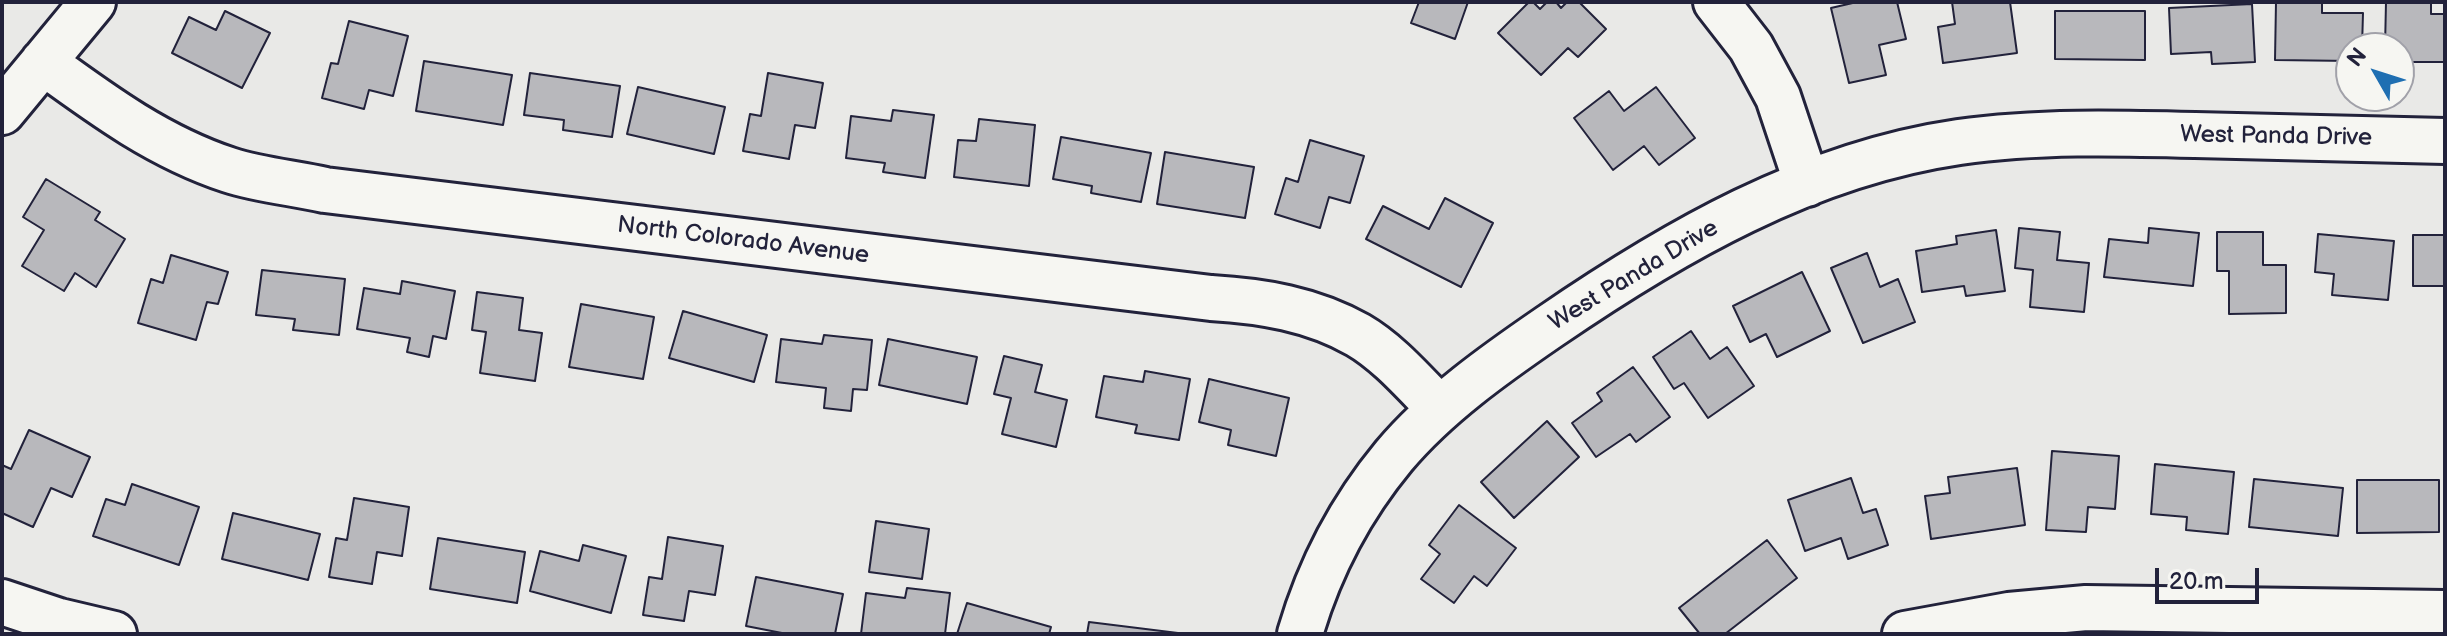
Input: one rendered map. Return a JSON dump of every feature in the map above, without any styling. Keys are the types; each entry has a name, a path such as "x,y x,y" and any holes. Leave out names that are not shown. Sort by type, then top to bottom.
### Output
{"street":[{"path":"2,112 93,2"},
{"path":"1716,2 1751,47 1778,97 1807,184"},
{"name":"North Colorado Avenue","path":"43,62 125,121 172,147 230,170 325,190 1195,296 1253,300 1297,309 1360,336 1440,409"},
{"name":"West Panda Drive","path":"1300,634 1308,604 1332,548 1362,499 1395,455 1440,409 1519,347 1662,253 1749,208 1807,184 1895,155 1957,142 2016,136 2128,133 2445,141"},
{"path":"2,602 59,621 114,634"},
{"path":"1905,634 2009,615 2086,608 2445,613"}],"building":[{"path":"1419,2 1468,2 1455,39 1411,23"},
{"path":"1529,2 1540,9 1547,2 1556,2 1561,8 1567,2 1579,2 1606,29 1578,57 1568,48 1541,75 1498,33"},
{"path":"1857,2 1897,2 1906,39 1879,45 1886,75 1849,83 1831,8"},
{"path":"1952,2 2010,2 2017,53 1943,63 1938,27 1955,24"},
{"path":"2276,2 2322,2 2322,13 2363,13 2362,32 2335,32 2335,61 2275,60"},
{"path":"2386,2 2431,2 2431,14 2445,14 2445,62 2415,62 2415,32 2385,32"},
{"path":"2252,4 2255,62 2212,64 2211,52 2171,54 2169,8"},
{"path":"225,11 270,33 242,88 172,53 189,17 216,30"},
{"path":"2055,11 2145,11 2145,60 2055,59"},
{"path":"349,21 408,36 393,96 369,90 364,109 322,98 331,63 338,64"},
{"path":"424,61 512,75 503,125 416,111"},
{"path":"530,73 620,86 612,137 563,130 564,120 524,115"},
{"path":"768,73 823,83 815,128 795,125 789,159 743,151 750,114 761,116"},
{"path":"638,87 725,107 714,154 627,134"},
{"path":"1656,87 1695,138 1659,165 1644,146 1613,170 1574,118 1609,91 1624,111"},
{"path":"893,110 934,115 925,178 883,172 885,163 846,158 851,116 891,121"},
{"path":"979,119 1035,125 1029,186 954,177 958,140 976,141"},
{"path":"1061,137 1151,153 1141,202 1091,193 1092,186 1053,179"},
{"path":"1310,140 1364,156 1350,203 1329,197 1320,228 1275,214 1286,178 1298,182"},
{"path":"1165,152 1254,167 1245,218 1157,204"},
{"path":"46,179 100,212 95,220 125,239 96,287 75,273 64,291 22,266 44,230 23,217"},
{"path":"1445,198 1493,223 1461,287 1366,239 1383,206 1429,229"},
{"path":"2019,228 2060,232 2057,260 2089,263 2084,312 2030,307 2033,270 2015,268"},
{"path":"2149,228 2199,233 2193,286 2104,277 2109,239 2148,243"},
{"path":"1996,230 2005,291 1966,296 1964,286 1922,292 1916,251 1957,244 1956,236"},
{"path":"2217,232 2263,232 2263,265 2286,265 2286,313 2229,314 2229,271 2217,271"},
{"path":"2318,234 2394,241 2388,300 2332,295 2334,274 2315,272"},
{"path":"2413,235 2445,235 2445,286 2413,286"},
{"path":"1867,253 1880,287 1898,279 1915,322 1863,343 1831,268"},
{"path":"171,255 228,272 218,304 207,302 196,340 138,323 151,279 163,283"},
{"path":"262,270 345,279 339,335 293,330 295,319 256,315"},
{"path":"1802,272 1830,331 1777,357 1766,334 1750,342 1733,306"},
{"path":"402,281 455,291 446,339 433,336 429,357 407,352 410,338 357,329 364,288 400,294"},
{"path":"477,292 523,298 519,330 542,333 535,381 480,373 486,332 472,330"},
{"path":"581,304 654,317 643,379 569,367"},
{"path":"683,311 767,335 754,382 669,358"},
{"path":"1691,331 1710,359 1727,347 1754,386 1708,418 1684,383 1674,389 1653,357"},
{"path":"824,335 872,340 867,390 853,389 851,411 824,408 826,388 776,382 781,339 822,344"},
{"path":"888,339 977,357 967,404 879,385"},
{"path":"1004,356 1042,365 1035,392 1067,400 1056,447 1002,434 1011,398 994,394"},
{"path":"1633,367 1670,417 1636,442 1630,434 1596,457 1572,423 1602,401 1597,393"},
{"path":"1145,371 1190,379 1179,440 1135,433 1137,425 1096,417 1104,376 1143,382"},
{"path":"1209,379 1289,398 1276,456 1228,445 1231,430 1199,422"},
{"path":"1547,421 1579,457 1514,518 1481,482"},
{"path":"29,430 90,457 72,497 51,488 33,527 2,513 2,465 11,469"},
{"path":"2052,451 2119,456 2115,509 2088,507 2086,532 2046,530"},
{"path":"2155,464 2234,472 2228,534 2186,530 2187,517 2151,514"},
{"path":"2017,468 2025,525 1931,539 1925,496 1950,493 1948,477"},
{"path":"1851,478 1863,513 1876,509 1888,545 1848,559 1841,538 1805,551 1788,500"},
{"path":"2254,479 2343,488 2338,536 2249,527"},
{"path":"2357,480 2439,480 2439,532 2357,533"},
{"path":"132,484 199,507 179,565 93,536 106,499 125,505"},
{"path":"354,498 409,507 402,556 377,552 372,584 329,577 336,538 347,540"},
{"path":"1459,505 1516,548 1487,586 1474,576 1454,603 1421,579 1440,554 1429,545"},
{"path":"233,513 320,534 308,580 222,559"},
{"path":"876,521 929,529 922,579 869,572"},
{"path":"668,537 723,546 715,595 689,591 684,621 643,615 649,577 662,579"},
{"path":"438,538 525,552 517,603 430,589"},
{"path":"1767,540 1797,578 1725,634 1700,634 1679,608"},
{"path":"583,545 626,556 611,613 530,591 540,551 579,561"},
{"path":"756,577 843,594 835,634 787,634 746,626"},
{"path":"907,588 950,593 945,634 861,634 866,593 905,598"},
{"path":"967,603 1051,627 1049,634 957,634"},
{"path":"1089,622 1186,634 1087,634"}]}
